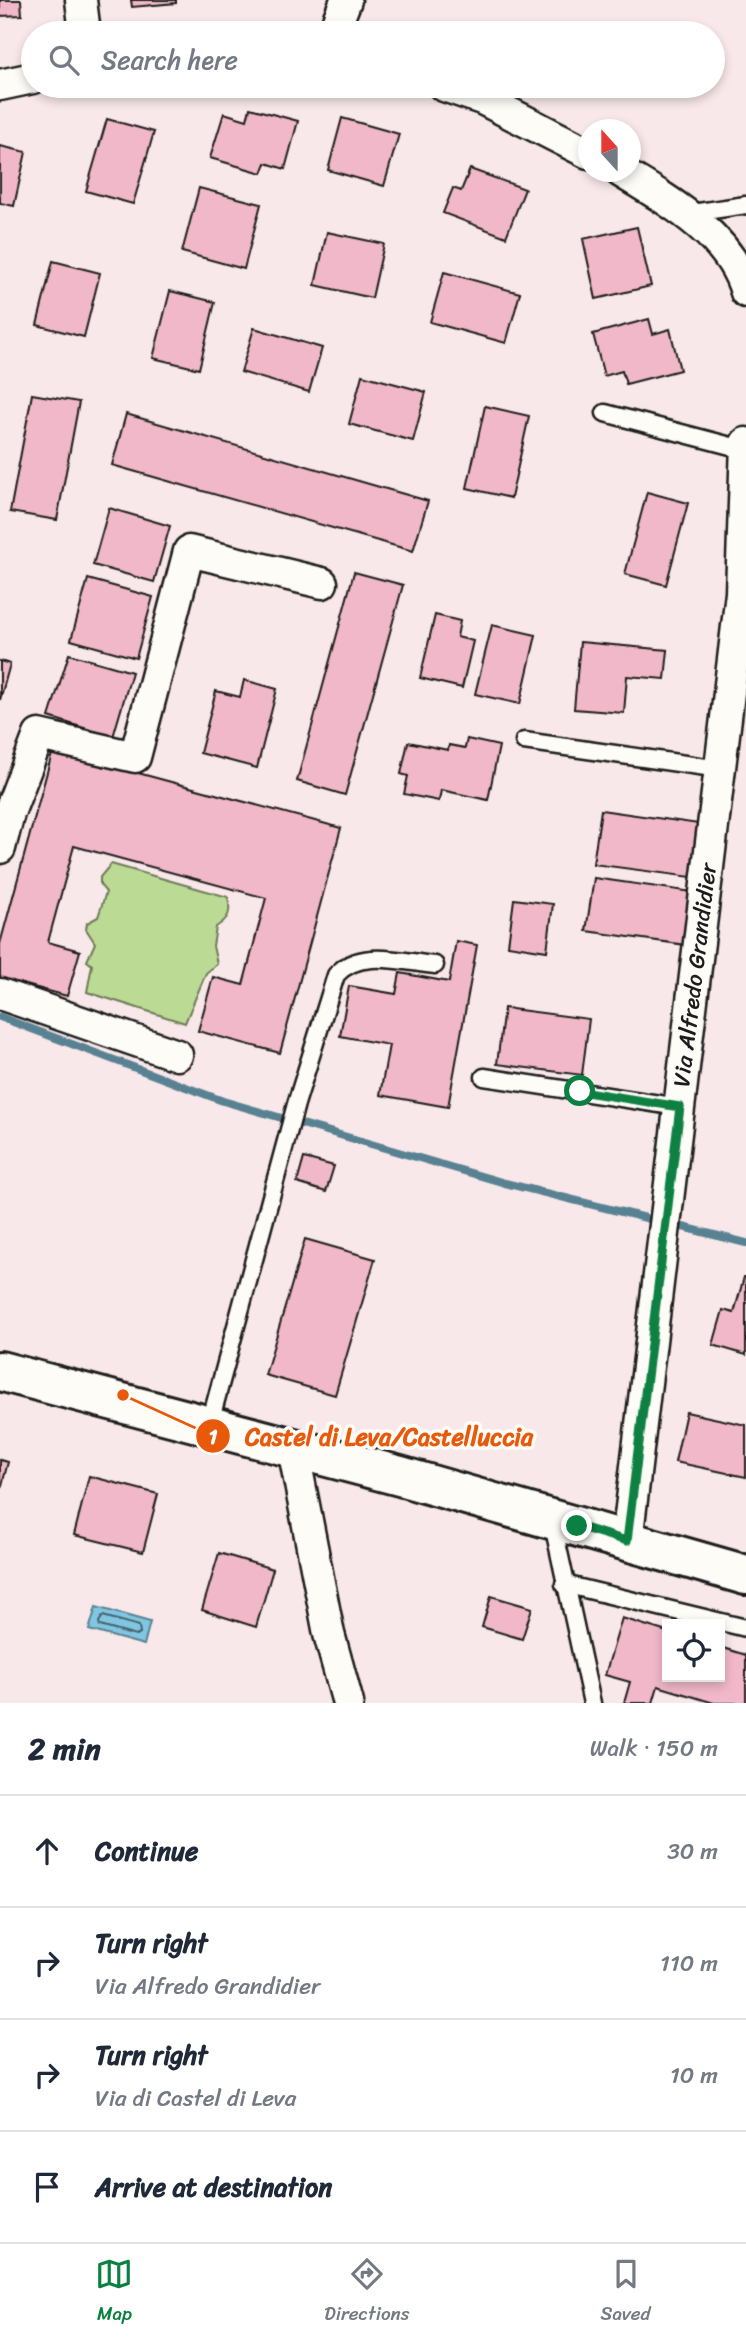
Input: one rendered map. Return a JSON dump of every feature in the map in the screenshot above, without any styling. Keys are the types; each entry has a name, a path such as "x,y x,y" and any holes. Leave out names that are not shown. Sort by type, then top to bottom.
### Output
{"street":[{"path":"81,0 84,21"},
{"path":"338,21 346,0"},
{"path":"0,85 21,81"},
{"path":"479,98 578,147"},
{"path":"636,182 727,250 739,269 746,292"},
{"name":"Via Alfredo Grandidier","path":"627,1541 741,593 746,443"},
{"path":"0,848 9,814 39,735 135,757 189,551 322,583"},
{"path":"0,994 177,1055"},
{"path":"0,1371 552,1518 746,1576"},
{"path":"293,1448 329,1634 348,1703"}],"lane":[{"path":"682,214 746,205"},
{"path":"605,414 746,450"},
{"path":"524,741 720,769"},
{"path":"209,1426 296,1104 336,975 348,962 363,959 435,965"},
{"path":"484,1077 680,1107"},
{"path":"552,1518 564,1584 592,1703"},
{"path":"564,1584 746,1628"}],"green space":[{"path":"111,864 228,897 228,914 216,927 213,946 217,964 206,973 185,1023 87,992 92,965 87,961 95,943 86,929 87,923 98,917 106,892 100,885 100,877"}],"water":[{"path":"96,1607 150,1622 144,1645 89,1630"}],"building":[{"path":"0,0 21,0 22,15 0,16"},
{"path":"131,0 176,0 176,3 132,7"},
{"path":"250,108 298,121 285,169 266,163 262,173 210,158 224,113 247,120"},
{"path":"342,118 399,134 384,186 328,170"},
{"path":"107,119 154,132 133,204 86,191"},
{"path":"0,146 26,152 14,206 0,203"},
{"path":"470,169 525,189 506,237 443,213 453,188 461,191"},
{"path":"199,188 261,204 244,269 182,252"},
{"path":"637,227 651,286 596,299 583,239"},
{"path":"327,232 384,244 372,298 315,285"},
{"path":"53,261 100,273 84,337 37,325"},
{"path":"444,272 520,293 506,343 430,322"},
{"path":"170,291 215,302 199,369 153,358"},
{"path":"649,319 653,334 670,329 680,370 626,384 622,371 604,376 593,334"},
{"path":"254,328 322,348 309,392 241,372"},
{"path":"362,375 426,392 413,441 349,424"},
{"path":"32,394 79,402 57,520 10,512"},
{"path":"485,406 529,416 511,498 467,488"},
{"path":"126,414 428,501 413,551 112,465"},
{"path":"647,492 688,503 666,585 625,574"},
{"path":"109,508 170,526 154,582 93,565"},
{"path":"354,572 403,585 345,795 297,781"},
{"path":"88,579 153,597 136,658 71,640"},
{"path":"435,615 460,621 457,637 473,641 462,688 420,678"},
{"path":"492,625 536,635 520,704 475,694"},
{"path":"580,642 668,650 665,679 627,676 624,713 574,709"},
{"path":"69,654 132,672 113,737 49,717"},
{"path":"0,661 10,664 0,700"},
{"path":"244,680 277,689 257,768 200,753 216,691 240,697"},
{"path":"467,739 499,746 488,800 441,790 439,801 404,794 408,776 401,774 408,742 448,750 449,745 465,748"},
{"path":"53,750 341,828 280,1053 198,1031 213,977 243,985 266,898 74,846 48,942 80,951 67,996 0,978 0,944"},
{"path":"601,810 699,824 691,877 593,864"},
{"path":"594,878 693,892 686,945 586,931"},
{"path":"514,899 553,904 547,951 508,945"},
{"path":"456,941 477,945 448,1107 380,1095 389,1045 340,1036 349,986 396,994 400,973 449,982"},
{"path":"504,1008 589,1019 582,1075 497,1064"},
{"path":"304,1158 334,1166 326,1192 297,1183"},
{"path":"305,1239 375,1259 335,1395 265,1375"},
{"path":"744,1277 746,1355 713,1345 723,1310 734,1313"},
{"path":"686,1412 746,1425 746,1477 675,1462"},
{"path":"0,1460 8,1462 0,1493"},
{"path":"89,1476 158,1494 143,1552 74,1535"},
{"path":"219,1553 273,1569 256,1627 202,1610"},
{"path":"491,1596 532,1608 522,1639 482,1627"},
{"path":"622,1618 662,1630 662,1682 725,1682 725,1649 746,1655 746,1703 714,1703 658,1686 653,1703 624,1703 630,1682 605,1675"}],"waterway":[{"path":"0,1017 223,1101 505,1183 658,1221"},
{"path":"671,1224 746,1243"}],"place":[{"name":"Castel di Leva/Castelluccia","path":"123,1395"}],"route":[{"path":"577,1526 627,1541 680,1107 580,1091"}]}
